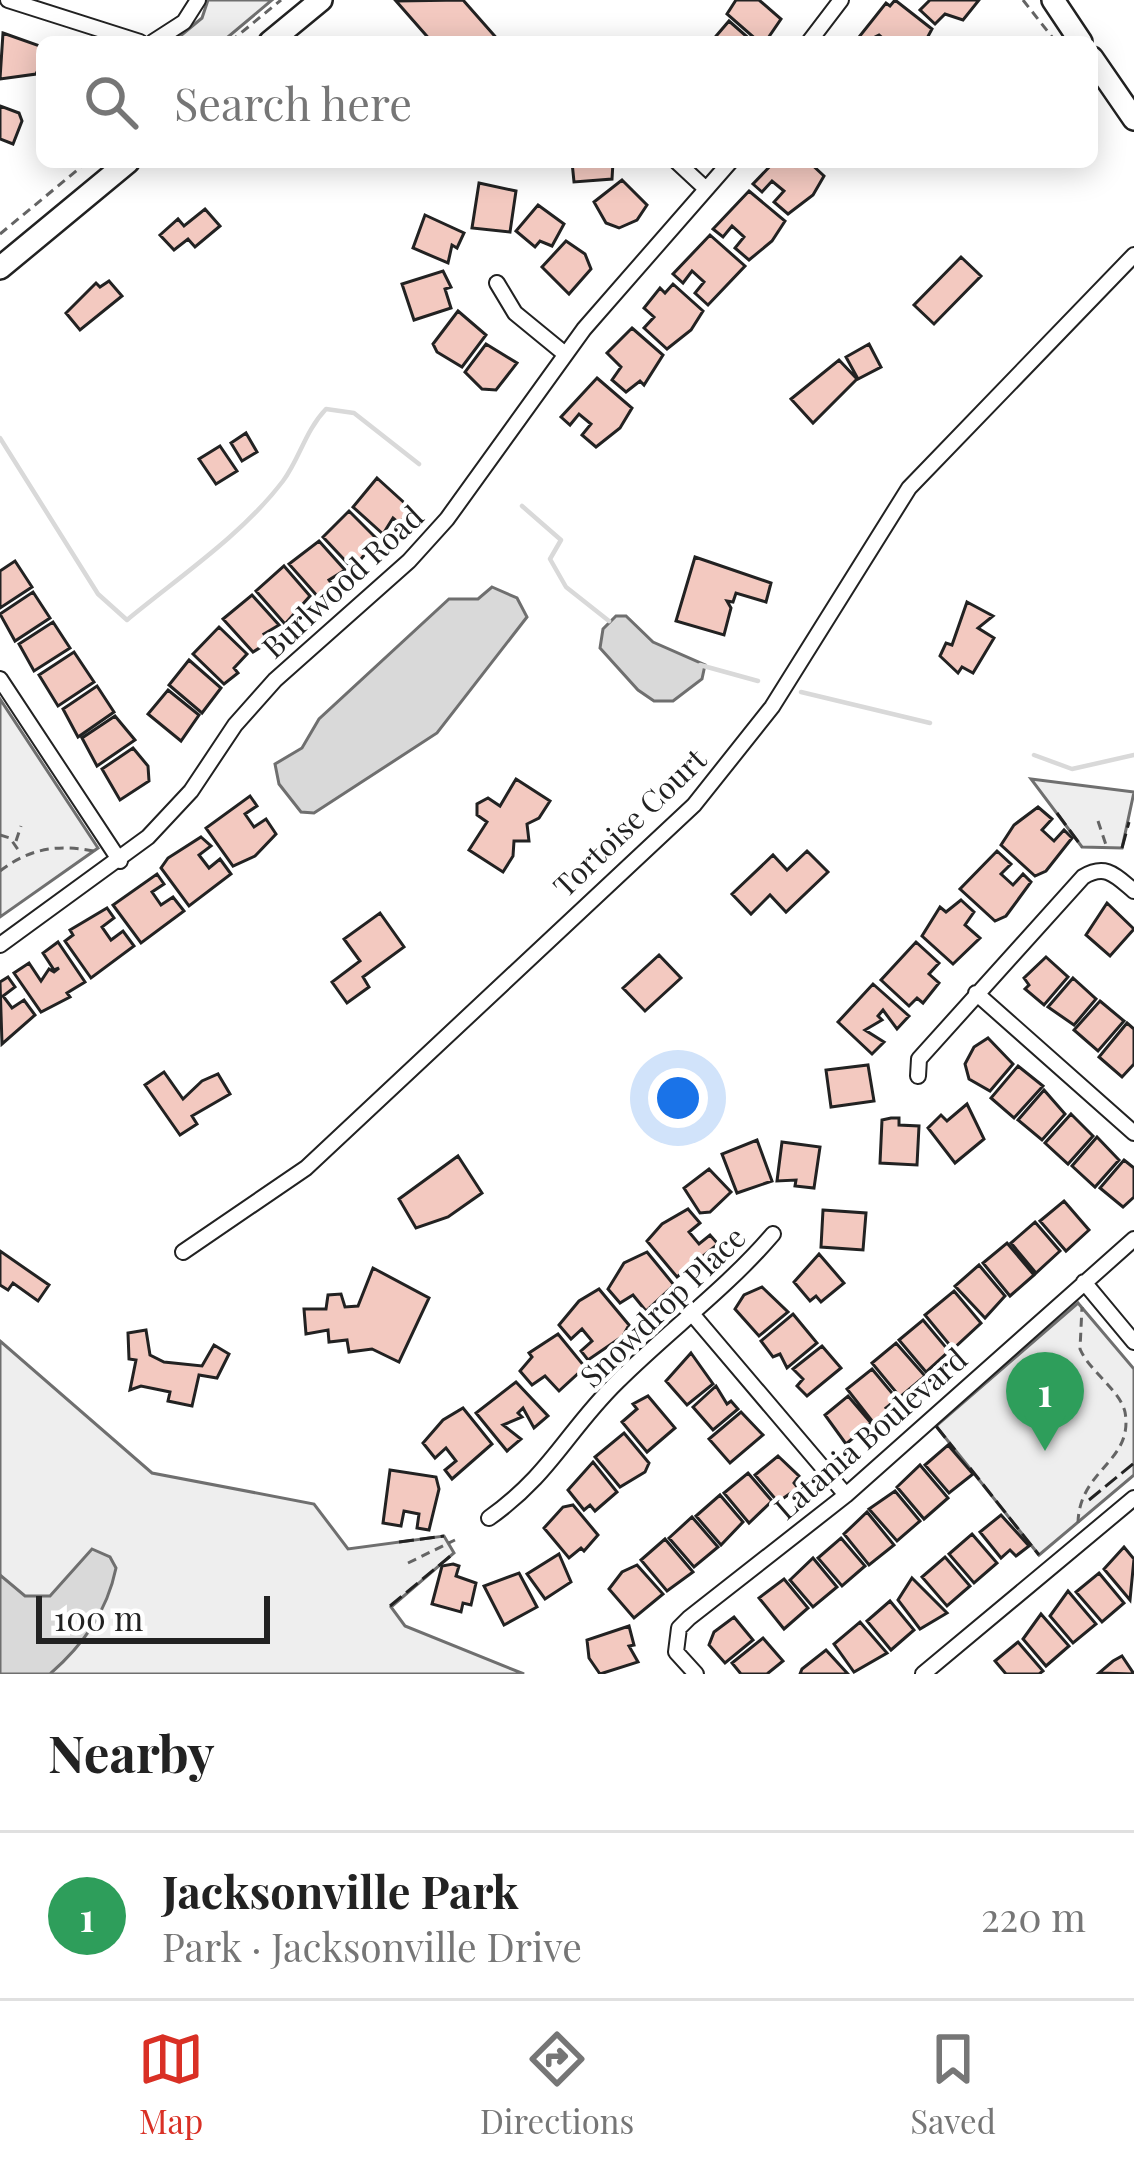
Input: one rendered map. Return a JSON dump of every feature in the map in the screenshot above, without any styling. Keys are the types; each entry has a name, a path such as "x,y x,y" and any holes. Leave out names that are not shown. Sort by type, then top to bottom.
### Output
{"main road":[{"path":"278,36 320,0"},
{"path":"1053,0 1078,36"},
{"path":"1098,67 1134,119"},
{"path":"0,268 121,168"}],"street":[{"path":"8,0 121,36"},
{"path":"162,36 184,22 198,0"},
{"path":"814,36 842,0"},
{"path":"682,168 706,190"},
{"name":"Burlwood Road","path":"0,945 120,861 178,807 275,680 373,596 447,519 565,354 725,168"},
{"name":"Tortoise Court","path":"184,1252 323,1154 473,1006 694,805 772,707 908,488 1134,255"},
{"path":"497,284 514,314 565,354"},
{"path":"0,679 120,861"},
{"path":"918,1076 919,1059 1083,877 1095,869 1109,870 1134,891"},
{"path":"976,993 1134,1132"},
{"name":"Snowdrop Place","path":"489,1518 541,1477 618,1380 693,1315 773,1234"},
{"name":"Latania Boulevard","path":"696,1674 676,1652 679,1628 846,1495 1134,1239"},
{"path":"1084,1282 1134,1342"},
{"path":"693,1315 846,1495"},
{"path":"923,1674 1134,1498"}],"path":[{"path":"237,36 281,0"},
{"path":"1023,0 1051,36"},
{"path":"0,234 80,168"},
{"path":"1098,821 1107,848"},
{"path":"16,844 20,826"},
{"path":"0,835 16,844 22,856"},
{"path":"1,868 22,856 66,846 98,851"},
{"path":"1078,1525 1084,1490 1115,1459 1126,1425 1124,1405 1080,1349 1082,1305"},
{"path":"1126,1425 1134,1426"},
{"path":"408,1563 455,1540"}],"shaded area":[{"path":"208,0 272,0 229,36 180,36 202,18"},
{"path":"492,587 517,598 527,617 437,733 314,813 301,812 279,784 275,764 302,748 319,719 449,599 478,599"},
{"path":"616,616 626,616 653,642 705,665 702,679 673,701 654,701 638,690 600,648 603,629"},
{"path":"0,699 98,848 0,917"},
{"path":"1031,779 1134,792 1122,848 1082,847"},
{"path":"1078,1303 1134,1369 1134,1475 1039,1555 936,1426"},
{"path":"0,1341 152,1473 314,1504 348,1549 444,1536 454,1553 391,1607 405,1626 524,1674 0,1674"},
{"path":"92,1549 110,1557 116,1568 107,1599 83,1639 50,1674 0,1674 0,1575 25,1596 50,1596"}],"building":[{"path":"463,0 495,36 427,36 396,1"},
{"path":"736,0 759,0 781,19 769,36 752,36 727,14"},
{"path":"895,0 932,29 928,36 860,36 886,3 890,6"},
{"path":"930,0 979,0 963,20 945,14 935,24 920,10"},
{"path":"729,21 746,36 716,36"},
{"path":"3,33 36,45 36,74 0,79"},
{"path":"0,106 19,113 22,121 13,144 0,139"},
{"path":"573,168 613,168 612,179 574,182"},
{"path":"768,168 815,168 824,176 813,195 788,214 774,202 784,191 772,181 762,192 753,184"},
{"path":"622,180 647,205 637,220 619,228 606,223 594,202"},
{"path":"479,183 516,191 510,232 472,228"},
{"path":"749,191 785,221 772,241 749,260 735,248 744,237 732,226 723,237 713,229"},
{"path":"538,205 564,224 552,246 540,241 535,247 516,231"},
{"path":"205,209 220,226 195,247 188,239 174,250 160,235 178,219 184,226"},
{"path":"425,215 464,233 457,248 452,245 448,263 413,248"},
{"path":"710,235 745,266 708,305 695,293 704,282 692,271 683,283 673,274"},
{"path":"566,241 585,254 591,269 569,294 542,267"},
{"path":"961,257 981,276 934,324 914,305"},
{"path":"443,271 451,287 445,289 451,308 414,320 402,284"},
{"path":"109,281 122,296 80,330 66,313 96,283 100,287"},
{"path":"673,284 703,311 691,330 667,349 644,328 654,317 644,308 660,288 665,293"},
{"path":"458,311 486,335 462,367 437,352 433,344"},
{"path":"632,328 663,355 644,385 640,381 626,392 612,380 621,367 607,353"},
{"path":"486,344 517,363 496,390 482,389 465,372"},
{"path":"869,344 881,367 858,379 846,357"},
{"path":"839,360 857,379 813,423 791,399"},
{"path":"597,378 632,408 620,428 596,447 582,435 591,424 579,414 570,425 561,417"},
{"path":"246,433 257,452 242,461 231,443"},
{"path":"220,446 237,471 216,484 199,459"},
{"path":"377,478 410,508 400,524 393,518 383,534 353,507"},
{"path":"349,511 377,539 353,569 323,537"},
{"path":"319,541 345,570 329,580 334,587 319,598 289,564"},
{"path":"695,557 771,583 766,602 736,593 733,602 727,601 731,608 724,635 676,621"},
{"path":"15,561 32,587 0,608 0,571"},
{"path":"284,566 310,596 285,624 256,591"},
{"path":"33,592 50,618 15,641 0,614"},
{"path":"252,595 279,625 264,634 269,642 253,652 223,619"},
{"path":"967,602 993,616 978,628 994,638 973,673 962,667 958,673 940,656 946,643 952,645"},
{"path":"53,622 70,648 34,671 19,644"},
{"path":"219,627 247,654 234,668 238,673 224,684 193,654"},
{"path":"74,652 94,682 58,706 39,675"},
{"path":"189,660 221,688 202,713 169,685"},
{"path":"97,686 114,712 78,737 63,709"},
{"path":"168,690 199,715 181,741 148,714"},
{"path":"115,716 135,740 97,766 82,738"},
{"path":"133,748 148,766 149,781 120,800 102,769"},
{"path":"516,779 550,801 539,818 527,824 529,841 514,841 513,856 503,872 469,850 487,822 477,815 477,804 488,798 500,806"},
{"path":"250,796 257,806 245,814 254,827 266,819 276,834 255,856 233,866 206,828"},
{"path":"1038,807 1052,819 1042,830 1054,841 1064,830 1072,838 1046,871 1035,876 1001,845 1014,825"},
{"path":"201,837 211,846 199,855 209,868 220,859 231,874 189,906 161,868 168,858"},
{"path":"807,851 828,872 786,912 770,895 751,914 732,894 773,855 787,870"},
{"path":"997,851 1011,864 1001,874 1013,885 1023,874 1031,882 1006,916 995,921 960,889"},
{"path":"157,874 164,884 152,892 161,905 173,897 184,911 141,943 113,905"},
{"path":"961,900 974,912 965,925 980,938 953,964 922,936 940,907 946,912"},
{"path":"1107,903 1134,929 1110,956 1086,935"},
{"path":"107,908 114,918 102,927 111,940 123,931 134,946 91,978 65,941 73,935 70,930"},
{"path":"380,913 404,947 363,977 369,987 347,1003 332,982 360,961 344,939"},
{"path":"58,942 85,982 67,993 70,997 41,1012 14,973 29,963 41,981 49,969 54,972 59,968 54,970 43,953"},
{"path":"916,942 939,963 929,974 939,983 923,1003 917,998 909,1006 881,980"},
{"path":"659,955 681,978 645,1011 623,988"},
{"path":"1046,957 1068,977 1044,1005 1025,989 1029,985 1024,978"},
{"path":"8,977 15,987 3,996 12,1008 24,1000 35,1015 2,1044 0,982"},
{"path":"1073,978 1096,999 1074,1025 1048,1007"},
{"path":"873,984 909,1016 897,1029 883,1010 878,1016 882,1020 865,1030 884,1042 872,1054 838,1022"},
{"path":"1100,1001 1124,1021 1098,1051 1074,1030"},
{"path":"1127,1023 1134,1029 1134,1064 1122,1077 1099,1057"},
{"path":"988,1038 1013,1064 990,1091 969,1079 965,1064 974,1047"},
{"path":"868,1065 874,1101 831,1107 826,1070"},
{"path":"1018,1066 1043,1086 1014,1118 991,1098"},
{"path":"164,1072 183,1099 202,1081 218,1074 230,1094 192,1116 197,1124 180,1135 145,1085"},
{"path":"1044,1090 1065,1114 1042,1140 1018,1120"},
{"path":"967,1104 984,1139 955,1163 928,1128 941,1115 947,1121"},
{"path":"1071,1114 1093,1136 1068,1164 1045,1143"},
{"path":"899,1118 899,1125 919,1126 917,1165 880,1163 882,1120"},
{"path":"1097,1137 1119,1160 1095,1187 1072,1166"},
{"path":"757,1140 772,1181 737,1193 722,1154"},
{"path":"782,1142 820,1147 814,1188 795,1186 796,1180 777,1181"},
{"path":"458,1156 482,1193 448,1217 416,1228 399,1199"},
{"path":"1124,1160 1134,1168 1134,1197 1123,1207 1100,1188"},
{"path":"709,1169 731,1192 710,1212 700,1213 684,1188"},
{"path":"1064,1201 1089,1230 1066,1251 1040,1221"},
{"path":"688,1209 700,1223 689,1232 699,1244 710,1235 718,1244 677,1277 647,1241 662,1224"},
{"path":"823,1210 866,1213 863,1250 821,1247"},
{"path":"1035,1222 1060,1251 1036,1273 1011,1243"},
{"path":"1007,1243 1034,1275 1010,1296 983,1263"},
{"path":"0,1251 49,1285 38,1301 13,1283 8,1290 0,1285"},
{"path":"647,1252 674,1285 646,1311 633,1295 620,1303 608,1289 624,1263"},
{"path":"819,1254 844,1283 821,1302 816,1296 810,1301 794,1282"},
{"path":"979,1265 1005,1296 985,1318 955,1286"},
{"path":"373,1268 429,1298 399,1362 372,1349 349,1352 347,1340 329,1342 328,1330 306,1334 304,1309 326,1309 328,1295 341,1294 345,1307 358,1306"},
{"path":"762,1287 788,1312 759,1336 735,1309 744,1295"},
{"path":"599,1289 629,1325 623,1336 588,1360 581,1351 592,1341 582,1329 571,1339 559,1325 579,1301"},
{"path":"954,1291 981,1323 953,1349 925,1315"},
{"path":"793,1314 817,1343 787,1368 780,1354 773,1357 761,1341"},
{"path":"923,1320 949,1351 926,1372 899,1340"},
{"path":"146,1330 150,1355 164,1362 202,1366 214,1345 229,1354 217,1378 199,1375 192,1406 168,1401 170,1392 141,1386 130,1390 136,1360 129,1359 128,1333"},
{"path":"558,1334 585,1367 559,1391 545,1376 532,1385 520,1371 532,1357 529,1353"},
{"path":"896,1343 925,1376 900,1397 872,1363"},
{"path":"822,1346 841,1368 807,1396 797,1386 803,1379 793,1369"},
{"path":"691,1353 713,1384 687,1405 666,1381"},
{"path":"872,1369 897,1399 886,1408 891,1414 876,1426 847,1389"},
{"path":"516,1382 548,1416 534,1428 523,1408 518,1413 522,1417 503,1425 521,1439 507,1451 476,1413"},
{"path":"716,1386 727,1404 731,1401 738,1409 713,1430 693,1407"},
{"path":"648,1396 675,1428 647,1452 622,1422 637,1409 633,1404"},
{"path":"848,1396 871,1423 846,1444 825,1415"},
{"path":"463,1408 492,1444 452,1479 445,1470 456,1461 446,1448 435,1458 423,1443 443,1420"},
{"path":"741,1412 763,1435 730,1463 709,1439"},
{"path":"624,1433 649,1463 645,1472 620,1487 595,1457"},
{"path":"948,1445 973,1474 949,1493 925,1465"},
{"path":"778,1456 799,1476 794,1483 798,1488 778,1502 755,1475"},
{"path":"593,1462 617,1492 595,1511 590,1505 584,1510 568,1490"},
{"path":"920,1465 948,1498 924,1519 897,1487"},
{"path":"390,1470 436,1477 439,1489 429,1530 417,1528 419,1514 404,1511 401,1526 383,1523"},
{"path":"748,1473 772,1501 749,1523 724,1493"},
{"path":"895,1491 920,1521 897,1541 869,1509"},
{"path":"720,1495 743,1522 721,1545 696,1516"},
{"path":"573,1505 598,1535 584,1551 581,1548 569,1558 544,1528 563,1507"},
{"path":"867,1512 894,1545 869,1565 844,1534"},
{"path":"1001,1515 1029,1546 1016,1556 1010,1550 1001,1558 980,1532"},
{"path":"692,1517 718,1547 694,1567 669,1538"},
{"path":"972,1534 997,1563 974,1583 949,1554"},
{"path":"841,1538 865,1566 842,1586 818,1558"},
{"path":"665,1539 693,1572 667,1591 641,1560"},
{"path":"1124,1547 1134,1559 1130,1600 1104,1569"},
{"path":"559,1554 571,1582 545,1599 527,1574"},
{"path":"945,1557 970,1586 947,1606 922,1577"},
{"path":"813,1558 837,1587 813,1607 790,1580"},
{"path":"637,1565 663,1594 634,1618 609,1589 622,1572"},
{"path":"442,1566 459,1566 456,1576 476,1583 471,1605 463,1603 461,1612 432,1604"},
{"path":"519,1573 537,1607 504,1625 484,1586"},
{"path":"1099,1573 1124,1603 1102,1622 1076,1592"},
{"path":"912,1578 947,1613 920,1629 898,1600"},
{"path":"784,1579 808,1608 784,1629 759,1598"},
{"path":"1068,1591 1096,1624 1073,1643 1050,1616"},
{"path":"890,1601 914,1630 891,1650 867,1621"},
{"path":"1041,1614 1069,1646 1046,1666 1023,1639"},
{"path":"734,1617 753,1640 725,1663 709,1645 714,1632"},
{"path":"860,1622 887,1653 854,1672 834,1644"},
{"path":"629,1626 634,1645 629,1646 638,1662 600,1674 589,1658 587,1640"},
{"path":"763,1638 783,1661 767,1674 741,1674 732,1663"},
{"path":"1018,1642 1043,1671 1006,1674 995,1661"},
{"path":"826,1650 848,1674 800,1674 802,1669"},
{"path":"1122,1656 1134,1674 1099,1673 1113,1661"}],"waterway":[{"path":"0,438 98,594 127,620 267,501 326,409 354,413 419,464"},
{"path":"522,506 561,540 550,559 566,587 609,621"},
{"path":"700,665 758,681"},
{"path":"801,692 930,723"},
{"path":"1034,755 1072,769 1134,755"}],"fence":[{"path":"1057,813 1082,847"},
{"path":"1122,848 1129,822"},
{"path":"936,1426 955,1450"},
{"path":"1089,1500 1134,1463"},
{"path":"970,1468 1039,1555"},
{"path":"399,1542 444,1536"},
{"path":"390,1606 454,1553"}],"place":[{"name":"Jacksonville Park","path":"1045,1451"}]}
